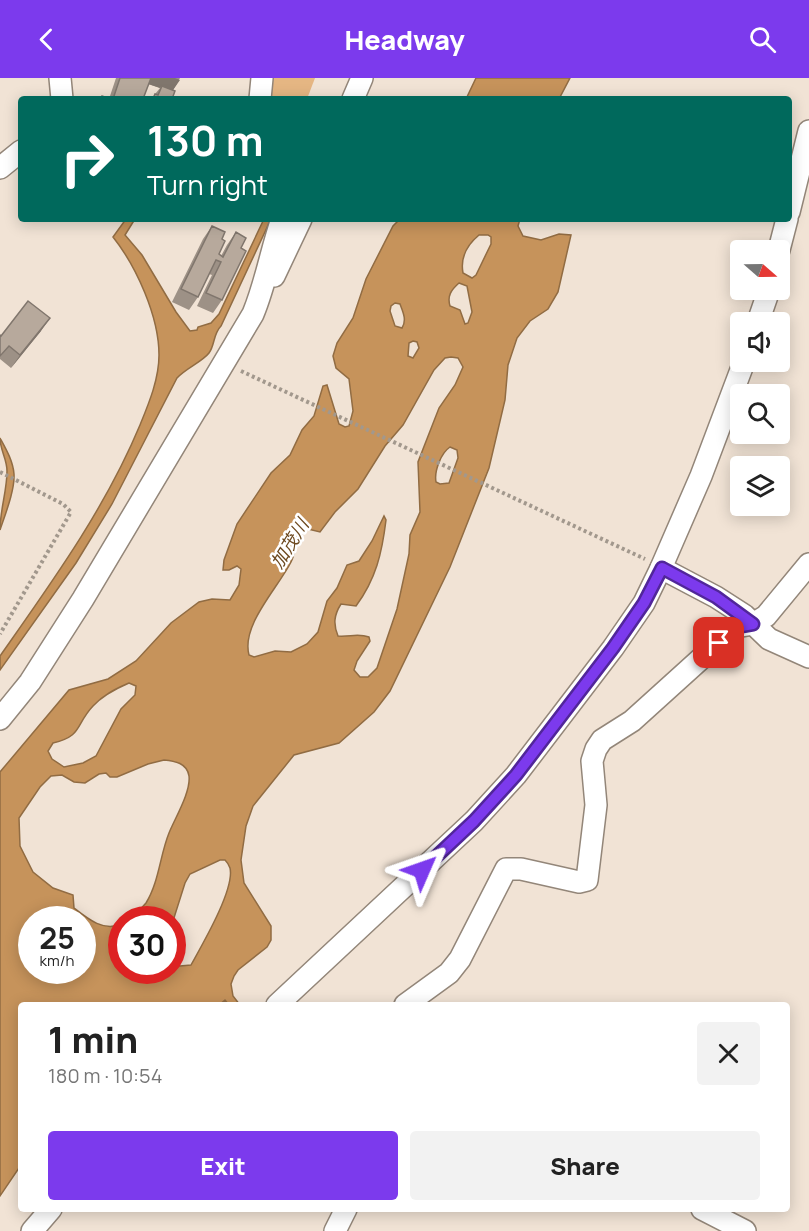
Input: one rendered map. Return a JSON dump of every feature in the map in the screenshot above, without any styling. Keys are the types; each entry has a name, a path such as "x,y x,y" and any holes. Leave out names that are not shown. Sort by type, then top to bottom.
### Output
{"street":[{"path":"60,78 63,96"},
{"path":"260,96 262,78"},
{"path":"354,96 362,78"},
{"path":"792,200 809,131"},
{"path":"0,168 18,153"},
{"path":"261,296 281,222"},
{"path":"0,719 30,682 83,599 225,363 280,266 300,222"},
{"path":"782,240 786,222"},
{"path":"280,1002 474,821 516,775 613,648 644,603 658,566 701,476 740,372"},
{"path":"409,1002 449,973 460,959 506,869 521,869 579,882 587,880 596,805 592,760 602,740 632,721 736,627 753,624 766,616 809,564"},
{"path":"658,566 716,597 753,624 769,639 809,657"},
{"path":"32,1231 48,1212"},
{"path":"335,1231 344,1212"},
{"path":"708,1212 745,1231"}],"path":[{"path":"241,371 658,566"},
{"path":"0,472 63,504 71,512 0,634"}],"shaded area":[{"path":"268,78 315,78 308,96 265,96"}],"water":[{"path":"476,78 570,78 561,96 467,96"},
{"path":"124,222 133,222 125,235 142,255 190,331 211,323 219,314 263,222 270,222 217,332 211,350 177,378 112,504 76,563 0,670 0,656 76,544 111,486 140,425 155,382 159,355 151,308 130,262 113,237"},
{"name":"加茂川","path":"397,222 519,222 518,226 523,236 541,240 559,234 571,235 558,292 548,309 530,321 517,338 508,365 505,400 489,468 450,567 390,691 374,712 339,743 294,755 253,806 246,826 241,860 244,883 271,926 271,940 267,947 238,970 234,976 231,984 233,996 238,1002 225,1000 223,1002 18,1002 18,1169 0,1196 0,772 69,690 108,679 136,661 171,623 199,602 212,599 230,600 239,585 241,569 237,566 223,570 224,560 237,524 271,473 290,455 302,430 314,416 323,386 327,385 339,424 349,426 353,411 349,379 336,368 333,356 337,343 353,318 366,279","holes":["479,235 491,237 491,244 476,275 472,278 463,273 465,252","459,283 467,286 472,312 468,323 465,324 460,310 450,306 449,296","395,303 400,304 403,313 402,328 395,326 390,311 391,306","417,342 419,348 413,358 408,356 409,343","445,358 458,358 463,367 455,385 439,408 418,462 420,512 410,535 409,554 397,609 377,668 368,677 360,677 354,670 370,641 369,637 338,636 335,620 341,604 356,606 369,586 380,555 386,520 384,516 359,561 347,565 337,588 327,601 318,632 307,644 291,652 275,651 254,657 249,655 248,643 255,619 291,562 301,536 308,529 320,532 335,512 358,489 385,446 403,425 434,370","450,447 457,450 458,458 449,483 436,482 436,473 444,453","129,683 136,686 135,695 121,709 96,756 83,763 64,767 52,759 48,751 53,743 74,733 87,713 105,695","164,760 183,765 188,772 189,782 166,841 157,877 143,906 178,906 190,874 220,860 225,860 230,867 228,889 223,903 191,965 186,965 186,984 108,984 108,926 96,922 96,984 18,984 18,906 74,906 73,895 53,888 33,872 20,846 19,818 40,787 51,776 62,775 74,782 85,783 99,774 106,773 110,777 117,777"]},
{"path":"0,438 11,460 14,480 0,530 7,471"}],"building":[{"path":"120,78 151,78 144,96 114,96"},
{"path":"162,86 175,91 173,96 154,96 158,95"},
{"path":"212,226 225,232 222,239 225,241 219,254 223,257 236,232 246,238 241,248 246,251 222,300 206,293 221,262 216,260 198,297 181,289"},
{"path":"28,301 50,318 20,355 9,346 0,356 0,335"}],"route":[{"path":"422,870 474,821 516,775 613,648 644,603 662,568 716,597 744,615 753,624 736,627 719,643"}]}
